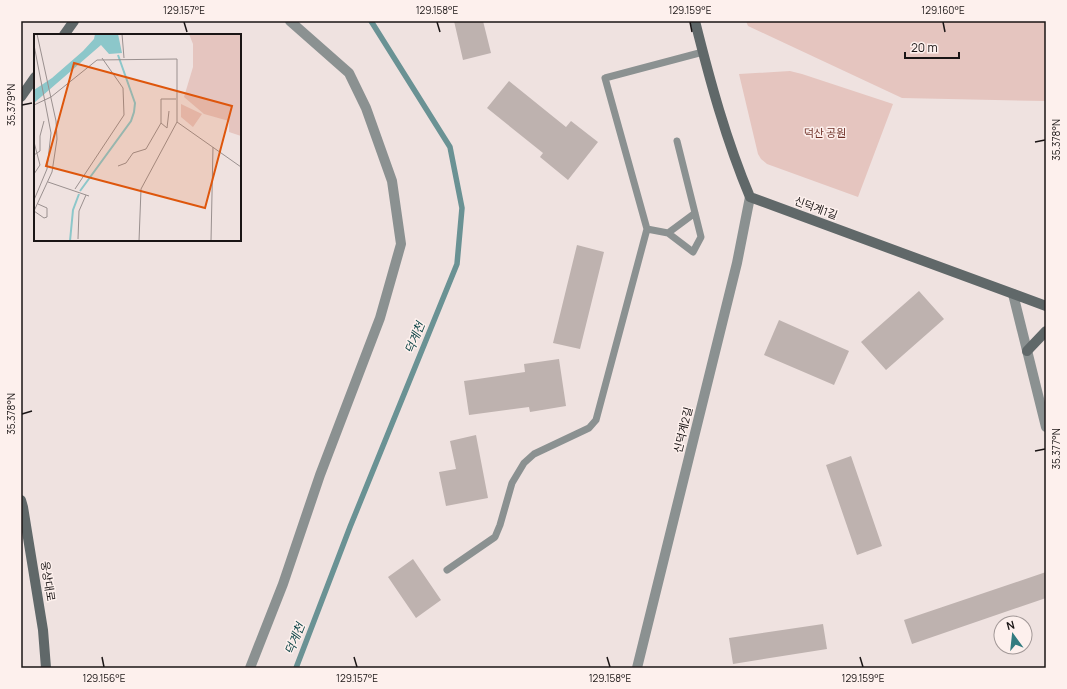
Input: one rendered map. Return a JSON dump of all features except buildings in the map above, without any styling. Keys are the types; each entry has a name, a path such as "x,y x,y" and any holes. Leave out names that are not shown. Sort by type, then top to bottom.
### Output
{"street":[{"path":"65,34 74,21"},
{"path":"250,668 283,584 320,474 380,318 401,244 392,181 366,108 349,73 290,21"},
{"path":"695,21 737,165 750,197"},
{"path":"21,97 34,78"},
{"name":"신덕계1길","path":"750,197 1046,306"},
{"name":"신덕계2길","path":"636,668 737,263 750,197"},
{"path":"1013,294 1046,428"},
{"path":"1027,351 1046,331"},
{"name":"웅상대로","path":"21,500 44,630 46,668"}],"lane":[{"path":"447,570 495,537 512,483 524,463 534,454 589,428 596,420 647,229 604,78 703,52"},
{"path":"647,229 668,233 693,252 701,237 677,142"},
{"path":"668,233 695,213"}],"green space":[{"path":"746,21 1046,21 1046,101 902,98 748,26"},
{"name":"덕산 공원","path":"790,71 893,104 858,197 767,164 758,154 739,74"}],"waterway":[{"name":"덕계천","path":"296,668 350,527 457,264 462,208 450,147 371,21"}]}
